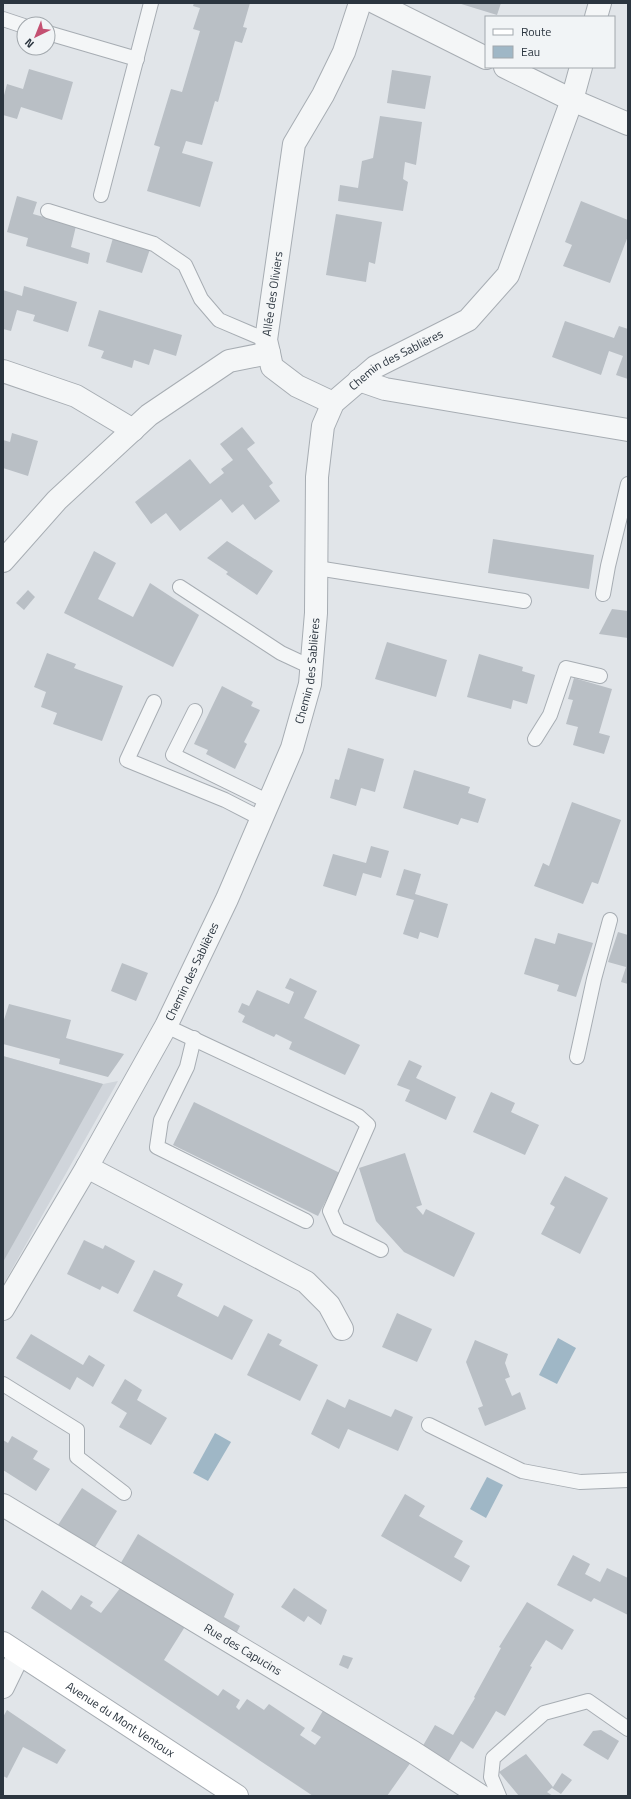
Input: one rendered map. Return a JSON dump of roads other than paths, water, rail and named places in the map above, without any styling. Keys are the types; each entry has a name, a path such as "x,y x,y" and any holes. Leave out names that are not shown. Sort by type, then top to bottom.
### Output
{"main road":[{"name":"Avenue du Mont Ventoux","path":"11,1648 237,1796"}],"street":[{"name":"Allée des Oliviers","path":"3,561 57,500 149,415 229,361 268,346 294,144 323,94 344,52 360,3"},
{"path":"376,3 485,58"},
{"path":"596,16 600,3"},
{"path":"507,68 572,100 628,124"},
{"name":"Chemin des Sablières","path":"3,1309 87,1167 166,1026 227,899 292,748 310,684 316,613 318,470 323,426 333,403 375,367 468,320 508,275 572,100 581,68"},
{"path":"268,346 272,367 297,386 333,403"},
{"path":"3,372 76,396 133,430"},
{"path":"359,380 386,389 628,430"},
{"path":"87,1167 306,1282 329,1305 342,1329"},
{"name":"Rue des Capucins","path":"3,1505 413,1752 481,1796"},
{"path":"3,1687 11,1648"}],"lane":[{"path":"102,195 151,3"},
{"path":"3,19 16,23"},
{"path":"56,35 137,59"},
{"path":"48,211 154,244 185,265 201,299 219,320 268,346"},
{"path":"603,594 608,566 628,484"},
{"path":"317,568 524,601"},
{"path":"180,587 281,653 311,667"},
{"path":"535,739 550,715 566,668 600,676"},
{"path":"154,702 127,760 224,800 266,811"},
{"path":"195,711 173,755 266,811"},
{"path":"577,1057 594,979 610,920"},
{"path":"166,1026 358,1116 368,1125 330,1211 338,1229 381,1250"},
{"path":"194,1038 187,1067 161,1120 157,1147 306,1221"},
{"path":"3,1384 77,1430 77,1457 124,1492"},
{"path":"429,1424 522,1470 580,1482 628,1480"},
{"path":"499,1796 491,1777 492,1758 544,1713 588,1700 628,1729"}],"water":[{"path":"558,1338 576,1348 557,1384 539,1375"},
{"path":"215,1433 231,1442 208,1481 193,1473"},
{"path":"487,1477 503,1485 486,1518 470,1509"}]}
